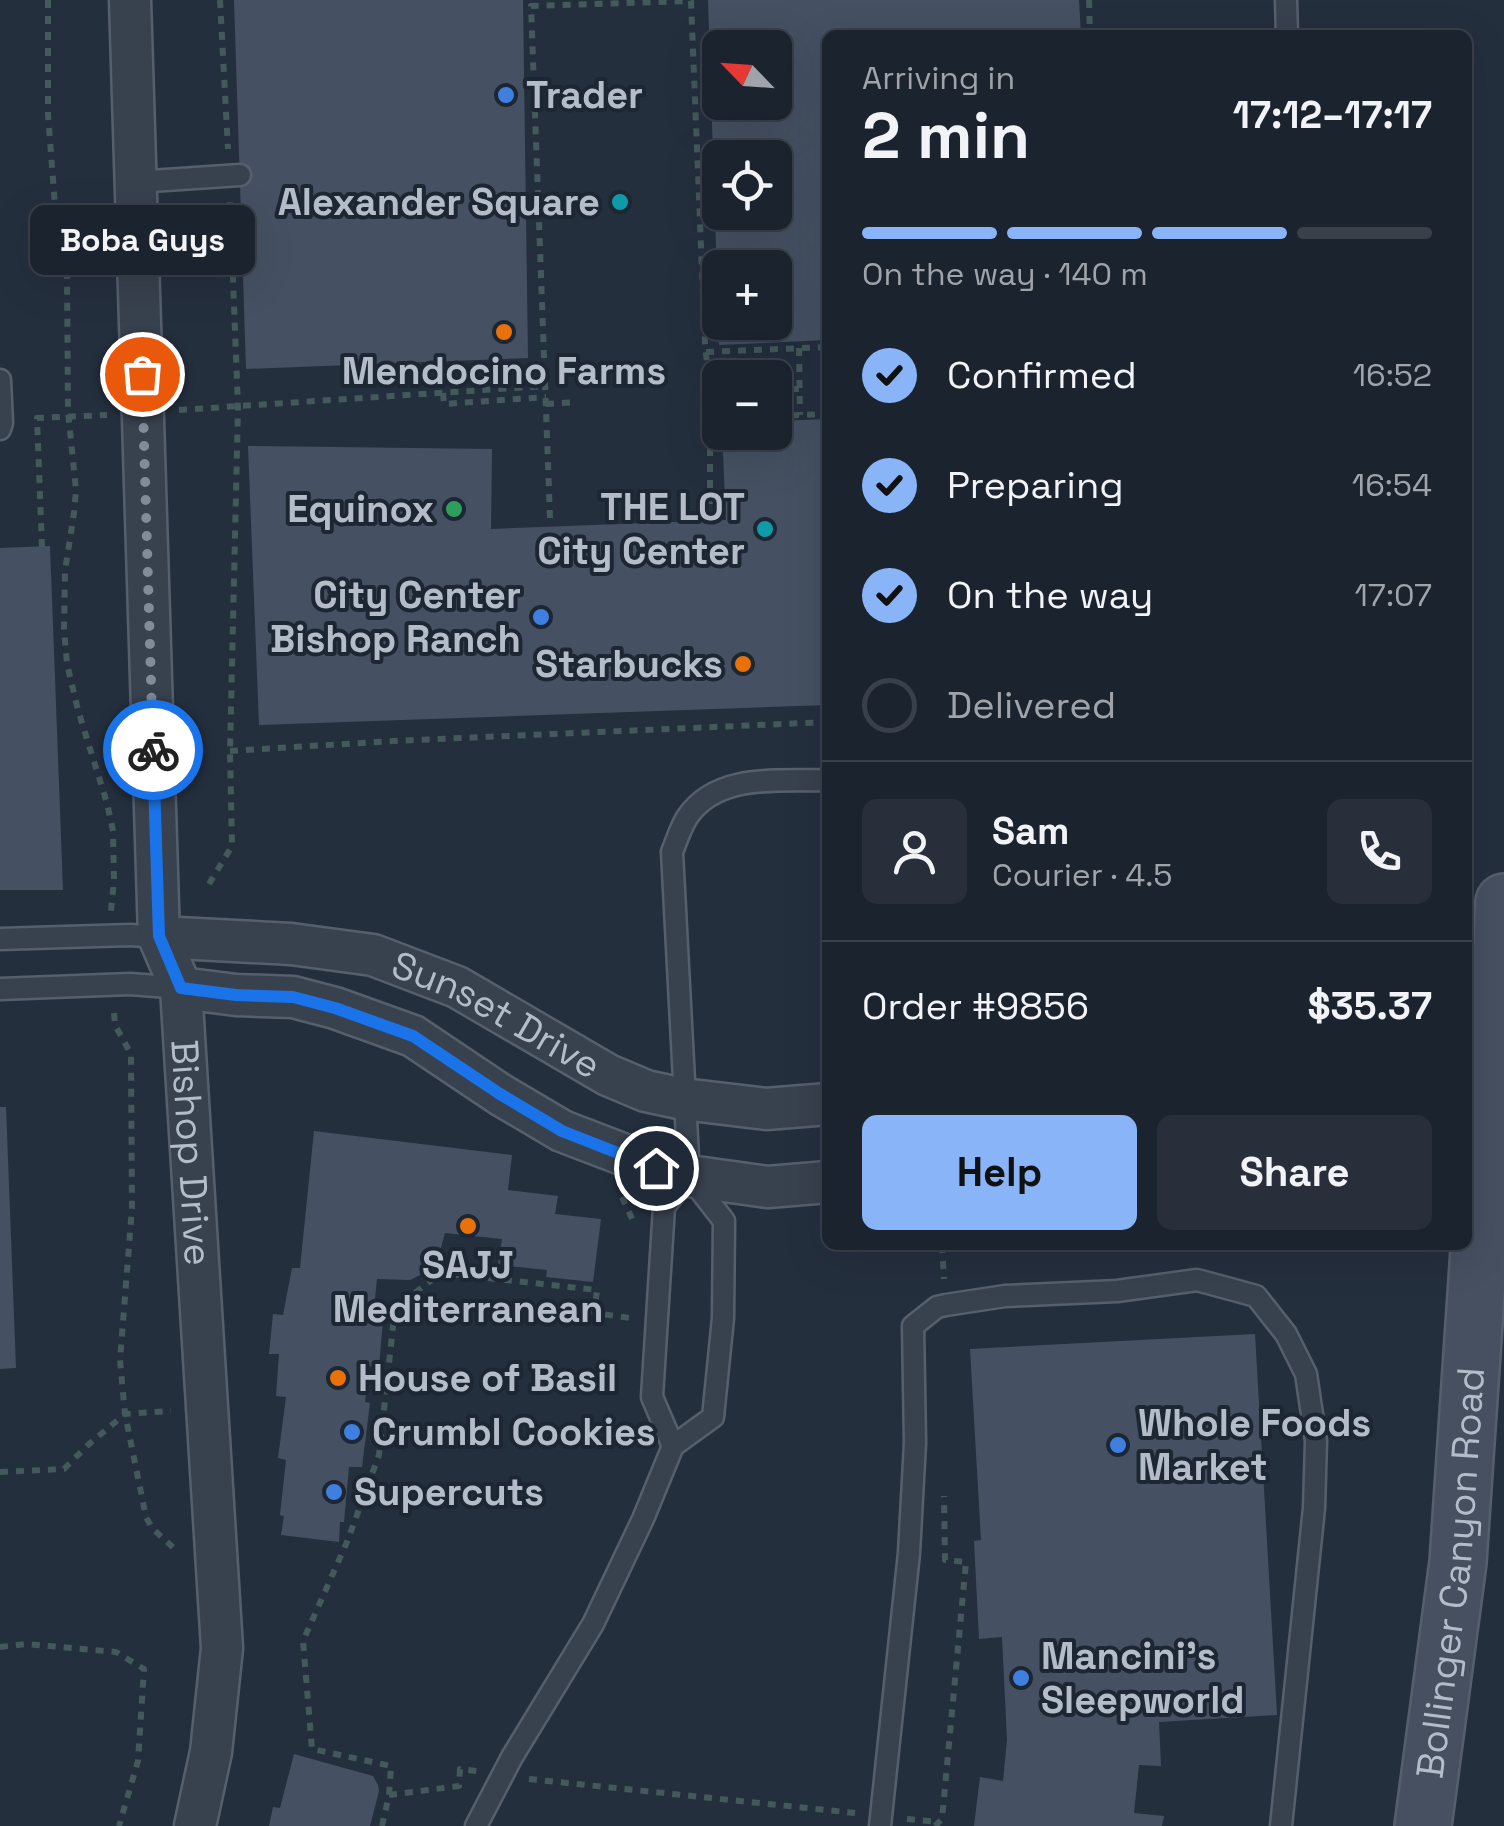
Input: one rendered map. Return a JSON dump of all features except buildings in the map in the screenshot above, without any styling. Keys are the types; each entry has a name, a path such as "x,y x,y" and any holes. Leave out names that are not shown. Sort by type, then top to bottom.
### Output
{"main road":[{"name":"Bollinger Canyon Road","path":"1423,1826 1458,1562 1474,1215 1488,1113 1490,1039 1504,902"}],"street":[{"name":"Bishop Drive","path":"130,0 159,936 181,988 222,1648 211,1752 195,1826"},
{"name":"Sunset Drive","path":"159,936 291,944 373,955 457,987 608,1075 646,1091 766,1109 822,1104"},
{"name":"Sunset Drive","path":"181,988 293,997 398,1030 562,1131 656,1168 768,1187 822,1182"}],"lane":[{"path":"1286,0 1287,30"},
{"path":"136,182 234,176"},
{"path":"0,384 0,429"},
{"path":"476,1826 592,1624 643,1519 672,1446 713,1417 724,1318 724,1221 689,1176 672,852 688,816 713,791 739,783 822,780"},
{"path":"0,940 159,936"},
{"path":"0,988 181,988"},
{"path":"672,1446 652,1397 662,1226 664,1206 689,1176"},
{"path":"881,1821 909,1553 915,1443 913,1326 941,1306 1006,1296 1117,1291 1197,1280 1256,1296 1286,1334 1306,1374 1316,1441 1314,1508 1281,1826"}],"path":[{"path":"48,0 48,114 55,206 66,272 69,417 76,490 65,571 64,629 71,680 113,831 114,880 108,936"},
{"path":"209,884 232,846 230,751 238,406 234,176 220,0"},
{"path":"1089,0 1090,30"},
{"path":"550,518 531,6 691,1 707,360"},
{"path":"706,352 822,347"},
{"path":"799,348 800,415"},
{"path":"42,546 37,418 545,386"},
{"path":"792,389 800,389"},
{"path":"443,393 444,404 578,402"},
{"path":"792,415 822,414"},
{"path":"710,450 710,511"},
{"path":"230,751 822,722"},
{"path":"113,985 115,1025 131,1054 132,1208 120,1360 125,1414 146,1517 152,1528 219,1589"},
{"path":"622,1196 634,1222 633,1242"},
{"path":"941,1306 942,1250"},
{"path":"382,1826 390,1766 312,1749 303,1641 347,1542 379,1456 395,1308 441,1272 597,1290 594,1313 630,1318 630,1299"},
{"path":"0,1472 64,1470 125,1414"},
{"path":"389,1795 459,1786 460,1769 881,1821 937,1824 942,1819 966,1562 945,1560 944,1482"},
{"path":"0,1647 27,1644 116,1652 144,1668 138,1761 119,1826"}],"way so far":[{"path":"142,374 153,750"}],"place":[{"name":"Trader","path":"506,95"},
{"name":"Alexander Square","path":"620,202"},
{"name":"Mendocino Farms","path":"504,332"},
{"name":"Boba Guys","path":"142,374"},
{"name":"Equinox","path":"454,509"},
{"name":"THE LOT City Center","path":"765,529"},
{"name":"City Center Bishop Ranch","path":"541,617"},
{"name":"Starbucks","path":"743,664"},
{"name":"SAJJ Mediterranean","path":"468,1226"},
{"name":"House of Basil","path":"338,1378"},
{"name":"Crumbl Cookies","path":"352,1432"},
{"name":"Whole Foods Market","path":"1118,1445"},
{"name":"Supercuts","path":"334,1492"},
{"name":"Mancini's Sleepworld","path":"1021,1678"}],"route":[{"path":"153,750 159,936 181,988 293,997 413,1036 562,1131 656,1168"}]}
